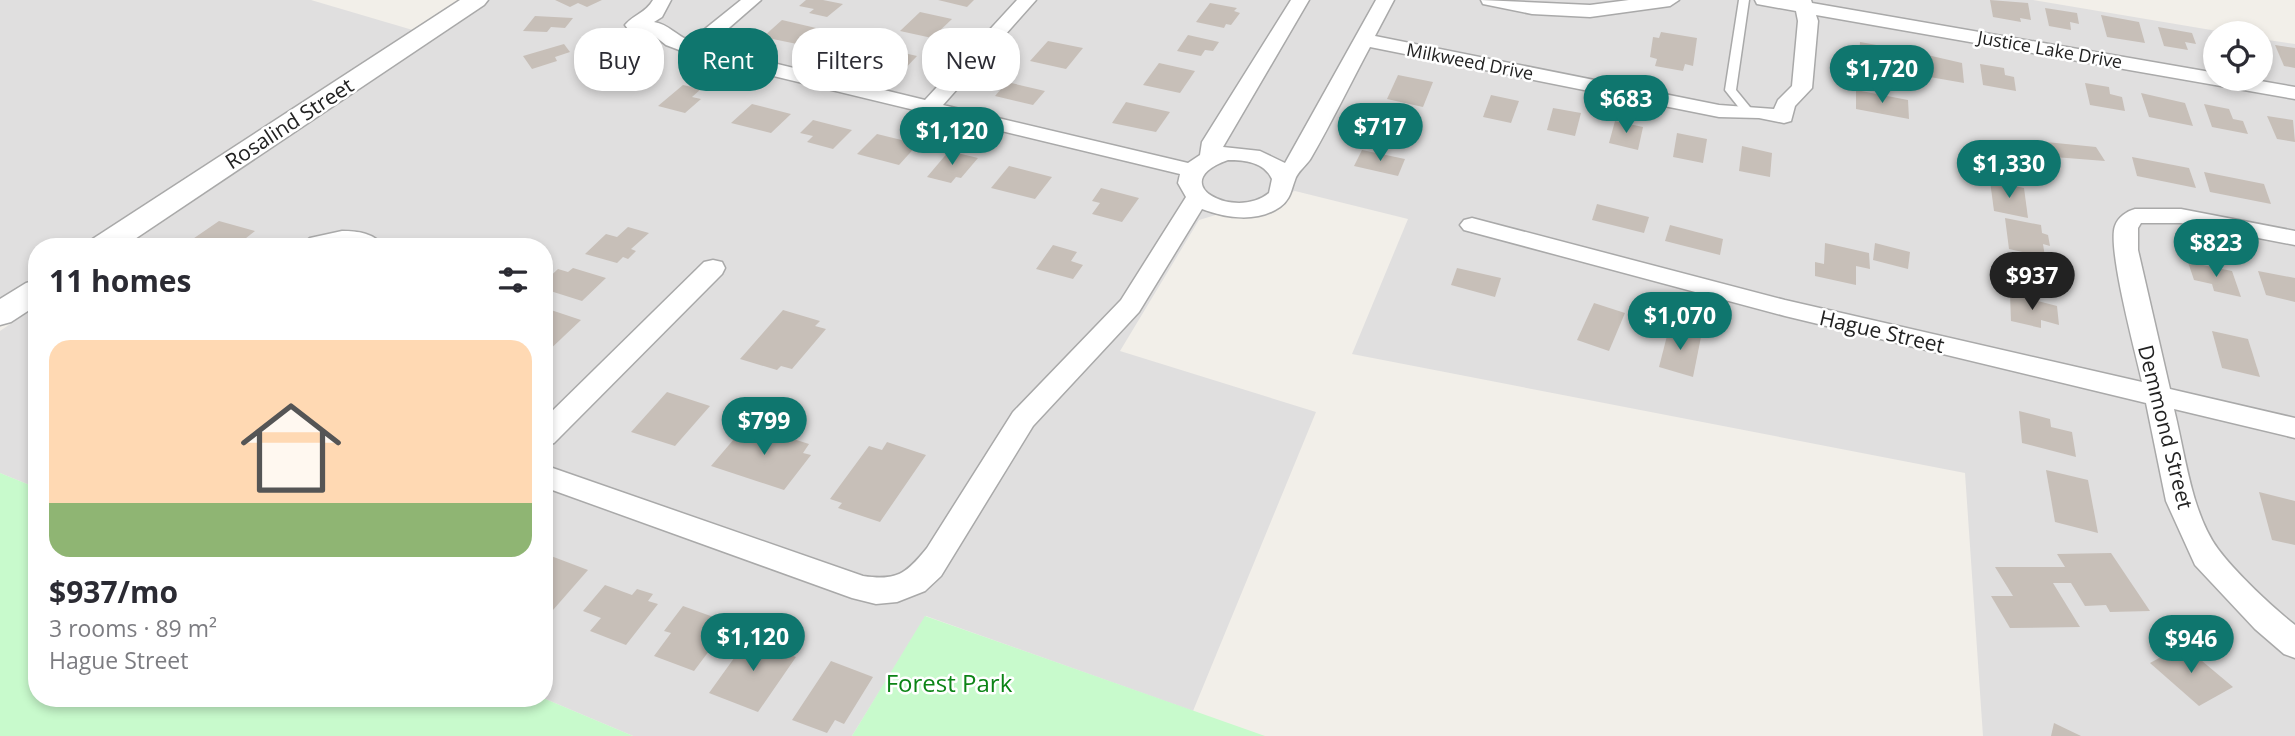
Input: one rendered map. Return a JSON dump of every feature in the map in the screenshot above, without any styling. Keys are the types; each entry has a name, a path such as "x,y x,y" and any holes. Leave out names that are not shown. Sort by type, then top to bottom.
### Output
{"street":[{"name":"Rosalind Street","path":"116,238 476,0"},
{"path":"662,0 655,13 635,25 657,28 678,43"},
{"path":"718,28 752,0"},
{"path":"929,108 1027,0"},
{"path":"1212,157 1213,142 1300,0"},
{"path":"1284,178 1299,161 1385,0"},
{"path":"1490,0 1532,8 1590,11 1670,0"},
{"name":"Justice Lake Drive","path":"1764,0 1803,3 2295,93"},
{"name":"Milkweed Drive","path":"1364,40 1719,111 1784,117 1785,104 1801,88 1808,21 1803,3"},
{"path":"778,71 1192,170"},
{"path":"1233,153 1256,156 1279,169 1285,187 1281,196 1257,210 1224,211 1197,198 1189,189 1188,179 1192,170 1212,157 1233,153"},
{"path":"553,479 863,589 895,591 911,585 924,575 1023,419 1130,306 1197,198"},
{"name":"Demmond Street","path":"2295,237 2181,216 2134,216 2126,226 2126,250 2181,501 2206,556 2266,620 2295,643"},
{"name":"Hague Street","path":"1472,225 1785,308 2295,428"},
{"path":"553,427 713,268"},
{"path":"0,314 28,296"}],"lane":[{"path":"1744,0 1730,90 1748,112"}],"shaded area":[{"path":"0,0 311,0 416,31 98,238 28,238 28,283 0,301"},
{"path":"485,0 2033,0 2203,29 2203,91 2273,91 2273,41 2295,44 2295,736 1983,736 1965,473 1352,354 1408,219 1295,191 1199,220 1120,351 1316,412 1193,711 926,616 852,736 633,736 553,702 553,238 139,238 400,62"},
{"path":"28,312 28,484 0,473 0,331"}],"green space":[{"path":"0,473 28,484 28,707 553,707 553,702 633,736 0,736"},
{"name":"Forest Park","path":"925,616 1265,736 852,736"}],"building":[{"path":"555,0 602,0 587,7 578,3 570,7"},
{"path":"806,0 843,4 827,17 809,13 814,9 799,6"},
{"path":"938,0 974,0 967,7"},
{"path":"1990,0 2028,3 2031,20 2020,18 2021,22 1993,17"},
{"path":"1210,3 1237,8 1234,11 1240,13 1231,25 1226,24 1224,28 1196,22"},
{"path":"2045,8 2077,13 2079,24 2070,22 2071,30 2049,26"},
{"path":"920,12 952,19 943,28 922,28 922,36 908,33 908,28 903,28"},
{"path":"2101,15 2139,22 2145,43 2107,37"},
{"path":"535,16 573,18 565,28 551,27 547,32 523,31"},
{"path":"782,20 816,28 792,28 792,43 778,40 778,28 773,28"},
{"path":"2158,27 2192,33 2196,44 2185,42 2188,50 2164,46"},
{"path":"1661,32 1697,38 1693,66 1685,64 1683,71 1655,66 1657,59 1650,57 1653,37 1659,38"},
{"path":"1188,35 1219,42 1213,51 1205,50 1201,56 1177,51"},
{"path":"1048,41 1083,48 1066,69 1030,61"},
{"path":"1860,42 1904,50 1904,68 1859,59"},
{"path":"564,44 570,52 555,57 557,61 532,69 523,56"},
{"path":"2275,45 2295,48 2295,68 2284,66"},
{"path":"908,54 917,56 908,66"},
{"path":"1923,54 1962,63 1964,83 1924,76"},
{"path":"1159,63 1195,71 1180,93 1143,85"},
{"path":"1980,64 2004,68 2005,75 2014,77 2016,91 1983,85"},
{"path":"1398,75 1433,82 1423,107 1387,99"},
{"path":"2085,83 2109,87 2110,94 2122,97 2125,111 2090,105"},
{"path":"1020,85 1045,91 1033,105 995,96 999,91 1020,91"},
{"path":"678,89 699,91 692,97 701,99 685,113 658,106"},
{"path":"1856,90 1908,100 1909,119 1856,109"},
{"path":"2141,93 2185,103 2193,126 2149,117"},
{"path":"1491,95 1519,101 1511,123 1483,117"},
{"path":"1126,102 1170,112 1156,132 1112,123"},
{"path":"752,104 791,114 771,133 731,123"},
{"path":"2204,104 2229,109 2233,119 2243,121 2248,134 2212,127"},
{"path":"1553,108 1581,113 1575,136 1547,130"},
{"path":"2267,116 2293,120 2295,142 2277,139"},
{"path":"1379,117 1419,126 1413,141 1372,132"},
{"path":"813,120 852,130 833,149 807,142 813,136 800,133"},
{"path":"1615,121 1643,127 1638,150 1609,143"},
{"path":"1677,133 1707,139 1703,163 1673,157"},
{"path":"877,134 918,144 899,165 857,154"},
{"path":"2046,142 2096,147 2105,161 2054,157"},
{"path":"1994,144 2017,153 2014,158 2029,164 2020,175 1980,160"},
{"path":"1742,146 1772,153 1770,177 1739,171"},
{"path":"1362,150 1405,159 1398,176 1354,166"},
{"path":"949,151 978,158 961,178 956,177 951,183 927,177"},
{"path":"2132,157 2189,168 2196,188 2137,176"},
{"path":"1009,166 1052,177 1035,199 991,188"},
{"path":"2204,172 2264,184 2271,204 2210,192"},
{"path":"1990,181 2024,188 2028,218 1994,211"},
{"path":"1101,188 1139,198 1122,222 1092,214 1100,203 1092,201"},
{"path":"1597,204 1649,217 1644,233 1592,220"},
{"path":"2005,218 2041,225 2042,233 2048,235 2050,246 2043,244 2045,257 2009,249"},
{"path":"219,221 255,231 246,238 194,238"},
{"path":"1670,225 1723,239 1720,255 1665,241"},
{"path":"628,227 649,233 631,249 636,251 628,259 623,257 617,263 585,254 606,234 617,237"},
{"path":"1825,243 1869,253 1870,269 1856,266 1856,285 1815,276 1815,262 1824,264"},
{"path":"1875,243 1910,252 1908,269 1873,260"},
{"path":"1053,245 1077,252 1071,261 1083,265 1073,279 1036,269"},
{"path":"2008,254 2050,263 2055,287 2011,278"},
{"path":"2188,262 2232,271 2241,297 2214,291 2212,284 2194,280"},
{"path":"573,268 606,278 582,301 553,292 553,274 558,269 568,272"},
{"path":"1457,268 1501,278 1495,297 1451,285"},
{"path":"2258,271 2295,278 2295,302 2266,295"},
{"path":"2010,294 2057,306 2059,325 2041,320 2041,328 2011,321"},
{"path":"1594,303 1625,313 1609,351 1577,340"},
{"path":"783,310 820,321 815,326 826,329 792,369 781,366 777,370 740,359"},
{"path":"553,311 581,320 553,346"},
{"path":"1669,328 1701,337 1693,377 1659,367"},
{"path":"2212,331 2248,339 2260,377 2222,368"},
{"path":"667,392 710,406 675,446 631,432"},
{"path":"2019,411 2050,419 2051,427 2072,432 2076,457 2022,443"},
{"path":"753,426 809,444 803,453 811,455 784,490 711,466 740,432 746,434"},
{"path":"887,442 926,455 880,522 838,508 842,503 830,499 869,446 882,450"},
{"path":"2046,470 2088,480 2098,533 2055,522"},
{"path":"2259,492 2295,501 2295,545 2272,540"},
{"path":"2111,553 2150,611 2110,612 2106,605 2085,606 2071,583 2053,583 2080,627 2010,628 1991,596 2013,596 1995,567 2065,567 2057,554"},
{"path":"553,557 588,570 553,610"},
{"path":"605,585 632,595 637,589 653,594 648,601 658,604 626,645 590,631 601,618 583,611"},
{"path":"683,606 730,623 694,671 654,656 671,633 664,631"},
{"path":"752,633 780,643 775,649 796,657 758,712 709,693"},
{"path":"2183,645 2233,687 2199,706 2150,663"},
{"path":"831,661 873,677 844,724 835,720 827,733 792,720"},
{"path":"2054,723 2081,736 2051,736"}]}
